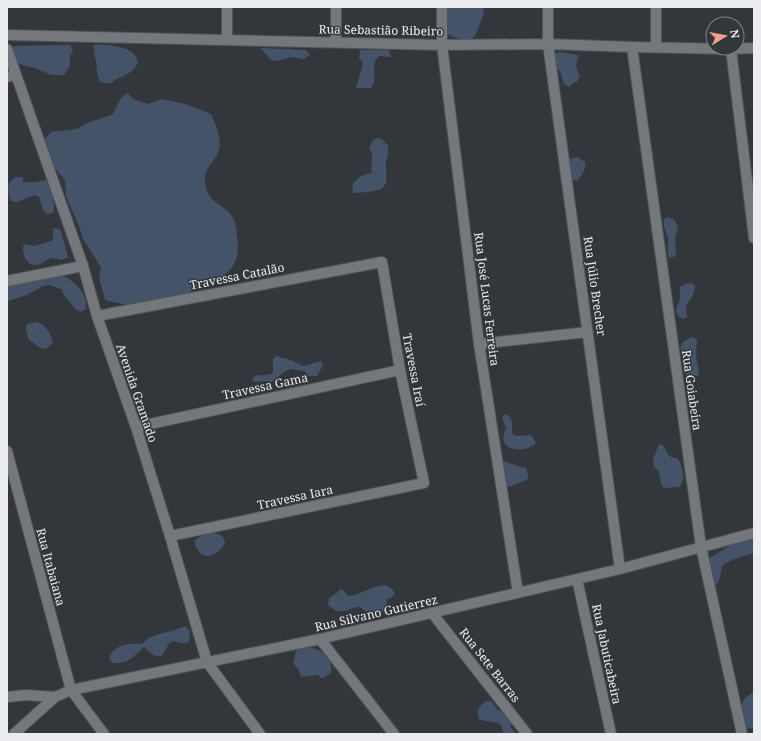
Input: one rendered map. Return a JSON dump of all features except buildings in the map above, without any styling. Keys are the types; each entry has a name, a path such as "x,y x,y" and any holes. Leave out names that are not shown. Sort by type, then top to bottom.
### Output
{"street":[{"path":"227,7 227,40"},
{"path":"336,7 336,42"},
{"name":"Rua José Lucas Ferreira","path":"442,7 442,45 478,344 518,593"},
{"name":"Rua Júlio Brecher","path":"548,7 548,44 620,569"},
{"path":"656,7 656,47"},
{"name":"Rua Sebastião Ribeiro","path":"7,35 442,45 548,44 705,48"},
{"name":"Rua Goiabeira","path":"632,47 701,547 742,734"},
{"name":"Avenida Gramado","path":"7,49 11,76 83,266 97,316 136,427 207,662 260,734"},
{"path":"731,56 754,238"},
{"name":"Travessa Catalão","path":"97,316 382,262"},
{"name":"Travessa Iraí","path":"382,262 400,370 424,483"},
{"path":"7,281 83,266"},
{"path":"478,344 588,332"},
{"name":"Travessa Gama","path":"136,427 400,370"},
{"name":"Rua Itabaiana","path":"7,451 71,690"},
{"name":"Travessa Iara","path":"170,536 424,483"},
{"name":"Rua Silvano Gutierrez","path":"14,734 56,697 71,690 320,640 620,569 754,533"},
{"name":"Rua Jabuticabeira","path":"577,579 611,734"},
{"name":"Rua Sete Barras","path":"432,613 527,734"},
{"path":"320,640 394,734"},
{"path":"71,690 104,734"},
{"path":"7,697 26,695 56,697"}],"shaded area":[{"path":"443,7 484,7 483,16 475,36 467,42 449,35 443,24"},
{"path":"70,45 73,50 70,56 70,66 64,75 51,75 35,68 18,64 14,61 14,46"},
{"path":"94,45 118,47 130,51 137,59 136,66 133,70 111,83 104,83 100,81 97,73"},
{"path":"260,48 306,50 310,55 303,59 292,57 277,61 271,60"},
{"path":"360,50 389,50 391,57 379,56 374,64 374,79 371,88 356,88 363,63 359,58"},
{"path":"561,52 578,55 576,68 580,76 577,82 573,83 569,87 564,84 560,71 555,67 552,54"},
{"path":"127,93 135,100 148,104 162,99 185,104 211,114 220,145 217,155 208,167 205,182 207,190 213,200 226,210 234,220 238,245 238,253 234,264 226,274 216,280 174,297 138,305 121,304 105,300 99,278 101,267 83,239 66,196 65,180 54,167 41,143 51,132 76,129 87,123 112,115 121,98"},
{"path":"378,138 383,140 388,146 386,183 382,189 353,193 353,185 355,181 364,175 372,173 372,155 369,148 373,140"},
{"path":"577,157 585,162 585,169 578,180 572,181 563,178 566,160"},
{"path":"16,177 23,177 23,182 46,180 53,200 53,213 46,214 39,197 35,195 17,202 11,201 8,188 10,182"},
{"path":"668,217 675,220 678,229 675,238 676,253 674,257 669,258 668,238 664,227 664,219"},
{"path":"53,228 61,231 68,257 62,260 52,258 48,259 38,265 28,262 24,257 24,244 35,246 51,241 53,239"},
{"path":"60,275 71,280 80,289 86,302 86,309 80,312 75,309 62,292 63,290 49,285 43,286 27,295 7,301 7,285"},
{"path":"691,283 695,286 694,292 686,305 687,317 683,319 679,317 676,312 680,300 680,287"},
{"path":"36,322 43,325 51,336 53,343 47,348 42,349 28,339 26,328 27,324"},
{"path":"691,337 697,339 696,356 699,372 698,376 686,375 684,371 685,364 680,348 683,342"},
{"path":"276,356 291,360 303,366 321,361 323,365 317,376 308,376 304,371 291,369 284,372 272,382 253,381 253,377 273,373 273,359"},
{"path":"505,414 511,420 512,433 515,436 531,435 536,443 534,445 523,449 511,448 507,446 504,442 506,429 502,418"},
{"path":"659,444 663,445 669,456 678,459 680,463 683,477 679,487 664,488 661,484 659,472 654,466 653,460"},
{"path":"504,461 526,468 528,479 512,486 505,487 500,467"},
{"path":"215,533 222,536 225,543 216,553 206,556 199,552 195,545 195,540 202,535"},
{"path":"754,536 754,553 733,560 722,566 719,581 715,585 710,584 705,561 739,540"},
{"path":"381,585 386,585 393,590 395,594 391,598 387,599 386,610 379,614 371,615 363,609 357,607 339,612 328,605 329,598 339,590 342,589 348,596 358,594"},
{"path":"184,627 190,631 189,642 170,642 162,656 150,653 144,647 127,661 112,663 109,658 112,652 120,646 127,644 142,644 150,637"},
{"path":"303,646 324,653 330,661 331,673 321,678 318,675 301,677 299,670 293,663 296,651"},
{"path":"753,693 754,728 744,729 741,713 742,704 748,696"},
{"path":"487,701 491,701 498,710 505,712 512,722 510,727 516,734 504,734 499,723 479,719 479,708"}]}
